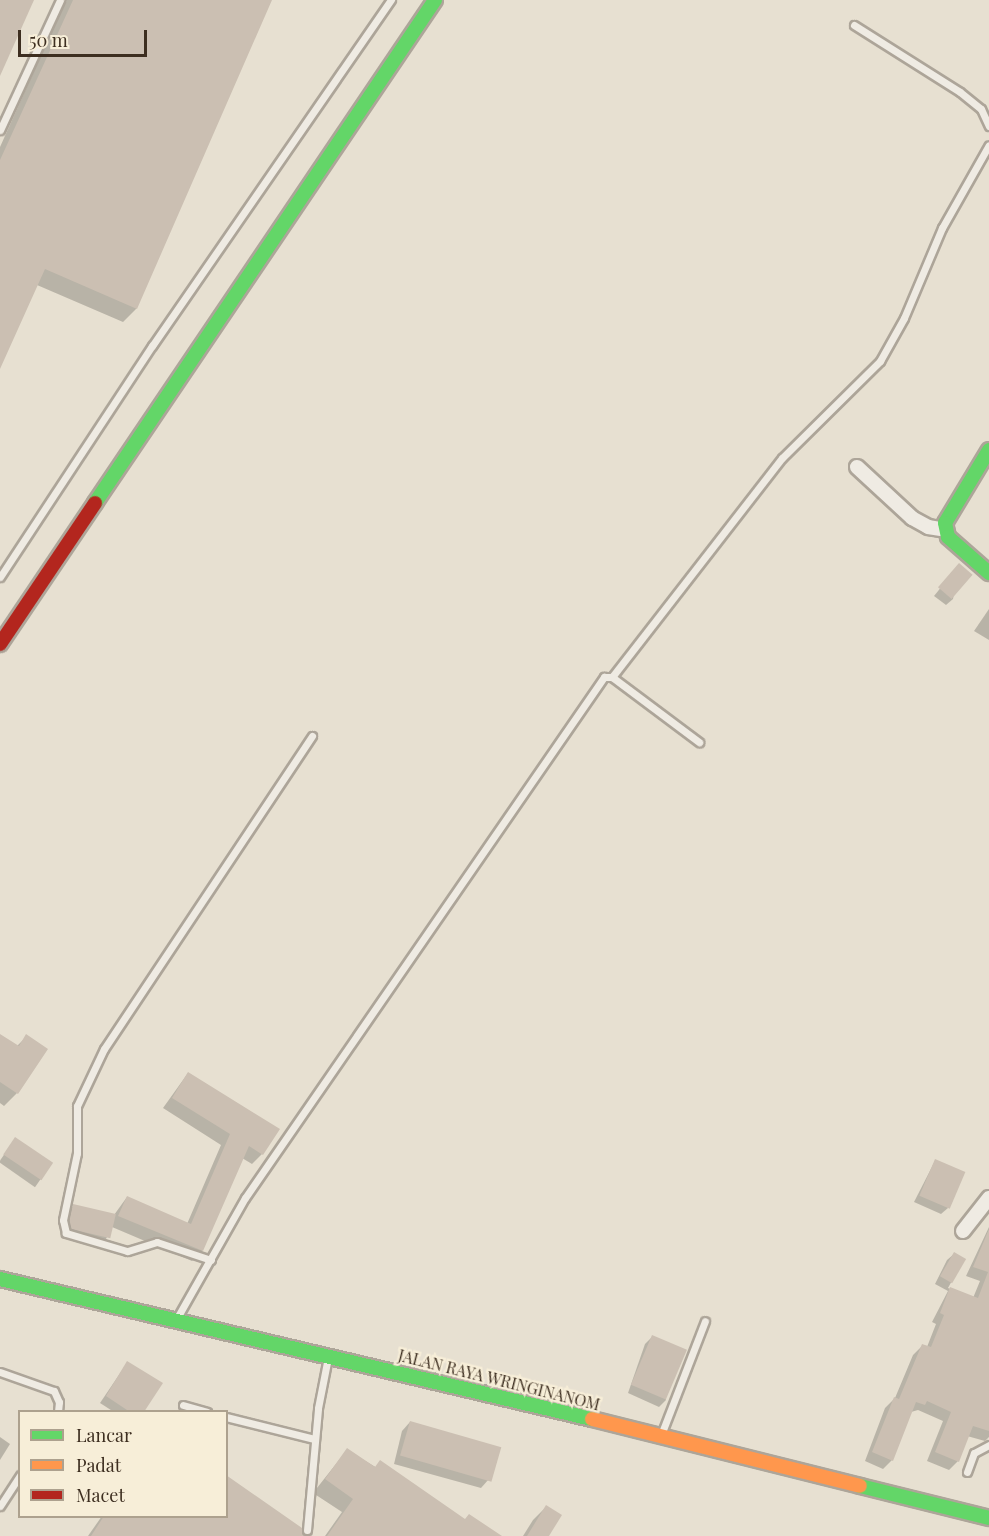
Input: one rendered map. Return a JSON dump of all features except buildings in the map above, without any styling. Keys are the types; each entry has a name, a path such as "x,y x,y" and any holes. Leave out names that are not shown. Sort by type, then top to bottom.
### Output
{"main road":[{"path":"0,644 435,0"},
{"path":"989,450 948,514 946,530 948,537 989,573"},
{"name":"JALAN RAYA WRINGINANOM","path":"0,1279 328,1356 989,1518"}],"street":[{"path":"856,467 912,518 928,527 946,530"},
{"path":"963,1231 989,1198"}],"lane":[{"path":"0,130 60,0"},
{"path":"0,577 159,336 391,0"},
{"path":"854,25 960,92 981,109 989,126"},
{"path":"612,677 782,458 880,361 904,318 942,228 989,145"},
{"path":"176,1320 245,1198 369,1022 499,825 604,677 612,677 699,742"},
{"path":"211,1260 157,1242 127,1251 66,1233 63,1220 77,1153 77,1107 104,1049 312,735"},
{"path":"661,1437 705,1321"},
{"path":"307,1530 314,1440 328,1356"},
{"path":"0,1372 54,1391 59,1402 58,1410"},
{"path":"183,1405 200,1410"},
{"path":"228,1418 314,1440"},
{"path":"967,1472 974,1453 989,1445"},
{"path":"0,1506 18,1478"}],"traffic: fast":[{"path":"95,503 435,0"},
{"path":"989,450 945,523 948,537 989,573"},
{"path":"0,1279 592,1419"},
{"path":"860,1486 989,1518"}],"traffic: slow":[{"path":"592,1419 860,1486"}],"traffic: jam":[{"path":"0,644 95,503"}]}
